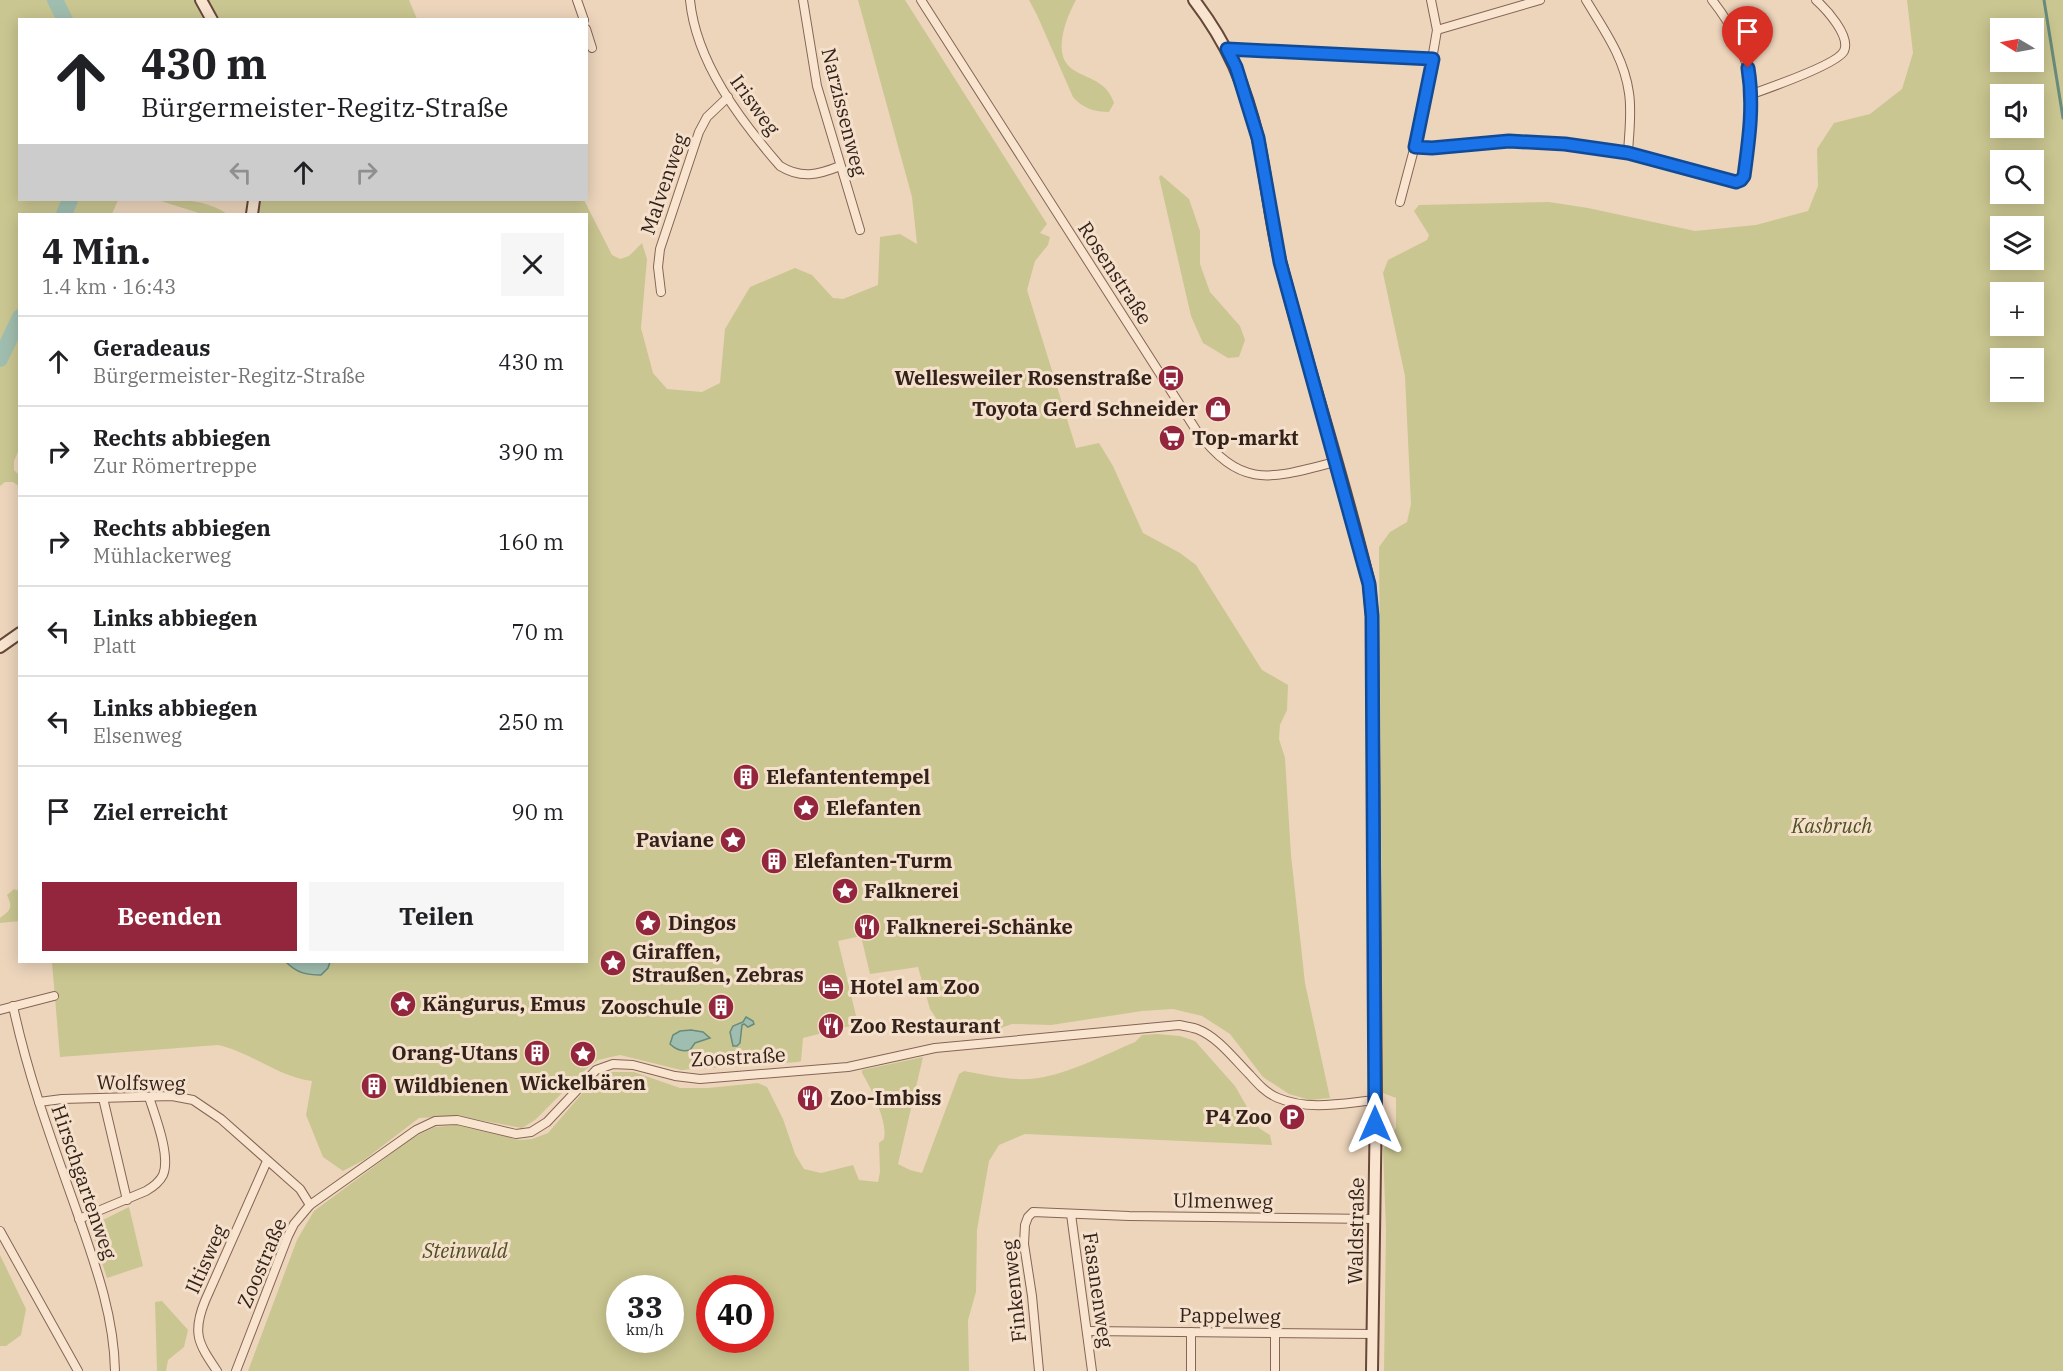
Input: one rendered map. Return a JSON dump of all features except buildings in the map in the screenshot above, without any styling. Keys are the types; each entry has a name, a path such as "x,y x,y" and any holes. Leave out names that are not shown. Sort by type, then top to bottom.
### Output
{"street":[{"path":"201,0 211,18"},
{"path":"577,0 583,18"},
{"name":"Irisweg","path":"690,0 697,35 714,76 780,166 800,175 822,173 840,166"},
{"name":"Narzissenweg","path":"803,0 817,86 860,230"},
{"name":"Rosenstraße","path":"921,0 1190,420 1213,451 1229,465 1250,474 1285,474 1335,462"},
{"name":"Waldstraße","path":"1194,0 1227,49 1236,67 1258,138 1280,262 1369,584 1372,616 1376,1100 1372,1371"},
{"path":"1400,202 1415,147 1433,59 1437,30 1431,0"},
{"path":"1437,30 1540,0"},
{"path":"1586,0 1615,48 1623,70 1629,92 1628,153"},
{"path":"1415,147 1432,148 1495,141 1569,144 1628,153 1710,176 1736,182 1741,180 1744,176 1751,126 1752,94 1746,60 1737,39 1712,0"},
{"path":"1752,94 1806,73 1835,60 1844,53 1846,46 1843,36 1832,16 1816,0"},
{"path":"588,35 592,48"},
{"path":"1227,49 1433,59"},
{"name":"Malvenweg","path":"661,292 658,267 660,249 694,142 707,117 728,97"},
{"path":"0,646 18,634"},
{"path":"0,1010 54,996"},
{"name":"Hirschgartenweg","path":"13,1006 25,1059 106,1299 114,1340 116,1371"},
{"name":"Zoostraße","path":"236,1371 288,1236 294,1224 310,1205 416,1130 435,1121 457,1120 516,1134 531,1132 547,1122 596,1070 613,1064 633,1065 675,1076 700,1078 848,1067 935,1048 1179,1025 1197,1029 1208,1036 1227,1051 1264,1090 1278,1098 1314,1106 1376,1100"},
{"name":"Wolfsweg","path":"39,1102 172,1096 193,1100 221,1119 300,1189 310,1205"},
{"path":"79,1219 127,1200 156,1185 165,1169 165,1155 149,1097"},
{"path":"103,1098 127,1200"},
{"name":"Iltisweg","path":"217,1371 201,1343 197,1324 205,1300 267,1161"},
{"name":"Finkenweg","path":"1039,1371 1032,1296 1024,1244 1025,1225 1033,1212 1071,1214"},
{"name":"Ulmenweg","path":"1071,1214 1374,1219"},
{"name":"Fasanenweg","path":"1071,1214 1092,1371"},
{"path":"0,1231 78,1371"},
{"name":"Pappelweg","path":"1088,1331 1373,1334"},
{"path":"1191,1332 1191,1371"},
{"path":"1275,1333 1275,1371"}],"green space":[{"path":"0,0 409,0 417,18 218,18 215,12 204,18 18,18 18,201 118,201 112,213 18,213 18,452 14,461 14,470 18,474 18,485 13,482 5,482 0,486"},
{"path":"858,0 905,0 1047,224 1040,233 1050,237 1048,245 1035,261 1027,290 1076,448 1099,443 1113,466 1143,533 1180,553 1196,565 1262,670 1288,685 1287,710 1280,725 1279,739 1285,758 1291,855 1305,983 1330,1098 1310,1100 1289,1094 1263,1077 1230,1034 1202,1016 1173,1009 1142,1011 1051,1025 1012,1024 989,1032 938,1021 930,1009 918,967 870,974 861,936 838,941 858,1024 803,1038 801,1061 681,1070 620,1055 598,1060 535,1120 522,1128 457,1116 419,1118 364,1160 343,1171 323,1157 306,1115 312,1081 288,1075 242,1053 218,1045 60,1057 52,963 588,963 588,213 256,213 259,201 585,201 612,255 620,259 629,256 642,243 647,259 641,328 653,373 667,389 702,392 720,383 725,329 750,287 795,268 812,275 833,298 843,299 878,285 880,237 900,234 917,244 912,197"},
{"path":"1029,0 1076,0 1064,29 1062,54 1066,63 1073,70 1101,84 1108,92 1114,103 1109,112 1089,109 1073,97"},
{"name":"Kasbruch","path":"1907,0 2063,0 2063,1371 1384,1371 1386,1230 1383,1150 1396,1128 1396,1098 1383,1093 1379,547 1390,532 1407,522 1411,504 1405,376 1383,273 1388,260 1427,240 1429,235 1414,211 1419,205 1549,202 1695,231 1756,225 1808,211 1818,186 1817,149 1834,123 1870,114 1902,89 1913,53"},
{"path":"1161,175 1189,199 1200,231 1200,264 1210,292 1240,326 1245,340 1239,357 1228,358 1203,343 1191,316 1159,177"},
{"path":"161,201 203,203 226,213 199,213"},
{"path":"14,889 18,891 18,921 0,923 0,918 10,908 7,895"},
{"name":"Steinwald","path":"1157,1034 1180,1036 1195,1041 1235,1086 1259,1128 1270,1135 1272,1145 1025,1134 999,1145 989,1161 977,1230 976,1292 968,1320 969,1371 248,1371 297,1240 314,1211 414,1137 435,1127 457,1125 519,1140 532,1139 548,1133 586,1089 606,1072 634,1072 680,1088 758,1083 767,1087 783,1119 795,1154 804,1169 821,1173 853,1165 859,1180 878,1182 879,1143 884,1139 884,1124 862,1070 923,1057 898,1164 922,1173 959,1074 964,1071 1020,1079 1050,1076 1075,1068 1135,1042 1142,1035"},
{"path":"129,1207 143,1266 107,1278 93,1235 97,1223"},
{"path":"0,1255 26,1309 21,1335 6,1346 0,1346"},
{"path":"162,1301 188,1330 184,1347 168,1360 166,1371 157,1371 155,1302"}],"shaded area":[{"path":"287,963 330,963 321,975 302,973"},
{"path":"746,1017 754,1024 748,1027 742,1025 740,1043 733,1046 730,1032 733,1026 743,1022"},
{"path":"680,1031 703,1032 710,1038 695,1043 687,1051 679,1050 670,1044 673,1035"}],"waterway":[{"path":"55,0 64,18"},
{"path":"2044,0 2063,118"},
{"path":"64,213 70,201"},
{"path":"0,359 18,321"}],"place":[{"name":"Wellesweiler Rosenstraße","path":"1171,378"},
{"name":"Toyota Gerd Schneider","path":"1218,409"},
{"name":"Top-markt","path":"1172,438"},
{"name":"Elefantentempel","path":"746,777"},
{"name":"Elefanten","path":"806,808"},
{"name":"Paviane","path":"733,840"},
{"name":"Elefanten-Turm","path":"774,861"},
{"name":"Falknerei","path":"845,891"},
{"name":"Dingos","path":"648,923"},
{"name":"Falknerei-Schänke","path":"867,927"},
{"name":"Giraffen, Straußen, Zebras","path":"613,963"},
{"name":"Hotel am Zoo","path":"831,987"},
{"name":"Kängurus, Emus","path":"403,1004"},
{"name":"Zooschule","path":"721,1007"},
{"name":"Zoo Restaurant","path":"831,1026"},
{"name":"Orang-Utans","path":"537,1053"},
{"name":"Wickelbären","path":"583,1054"},
{"name":"Wildbienen","path":"374,1086"},
{"name":"Zoo-Imbiss","path":"810,1098"},
{"name":"P4 Zoo","path":"1292,1117"}],"route":[{"path":"1375,1124 1372,616 1369,584 1280,262 1258,138 1236,67 1227,49 1433,59 1415,147 1432,148 1495,141 1552,142 1628,153 1736,182 1744,176 1751,126 1752,94 1748,68"}]}
